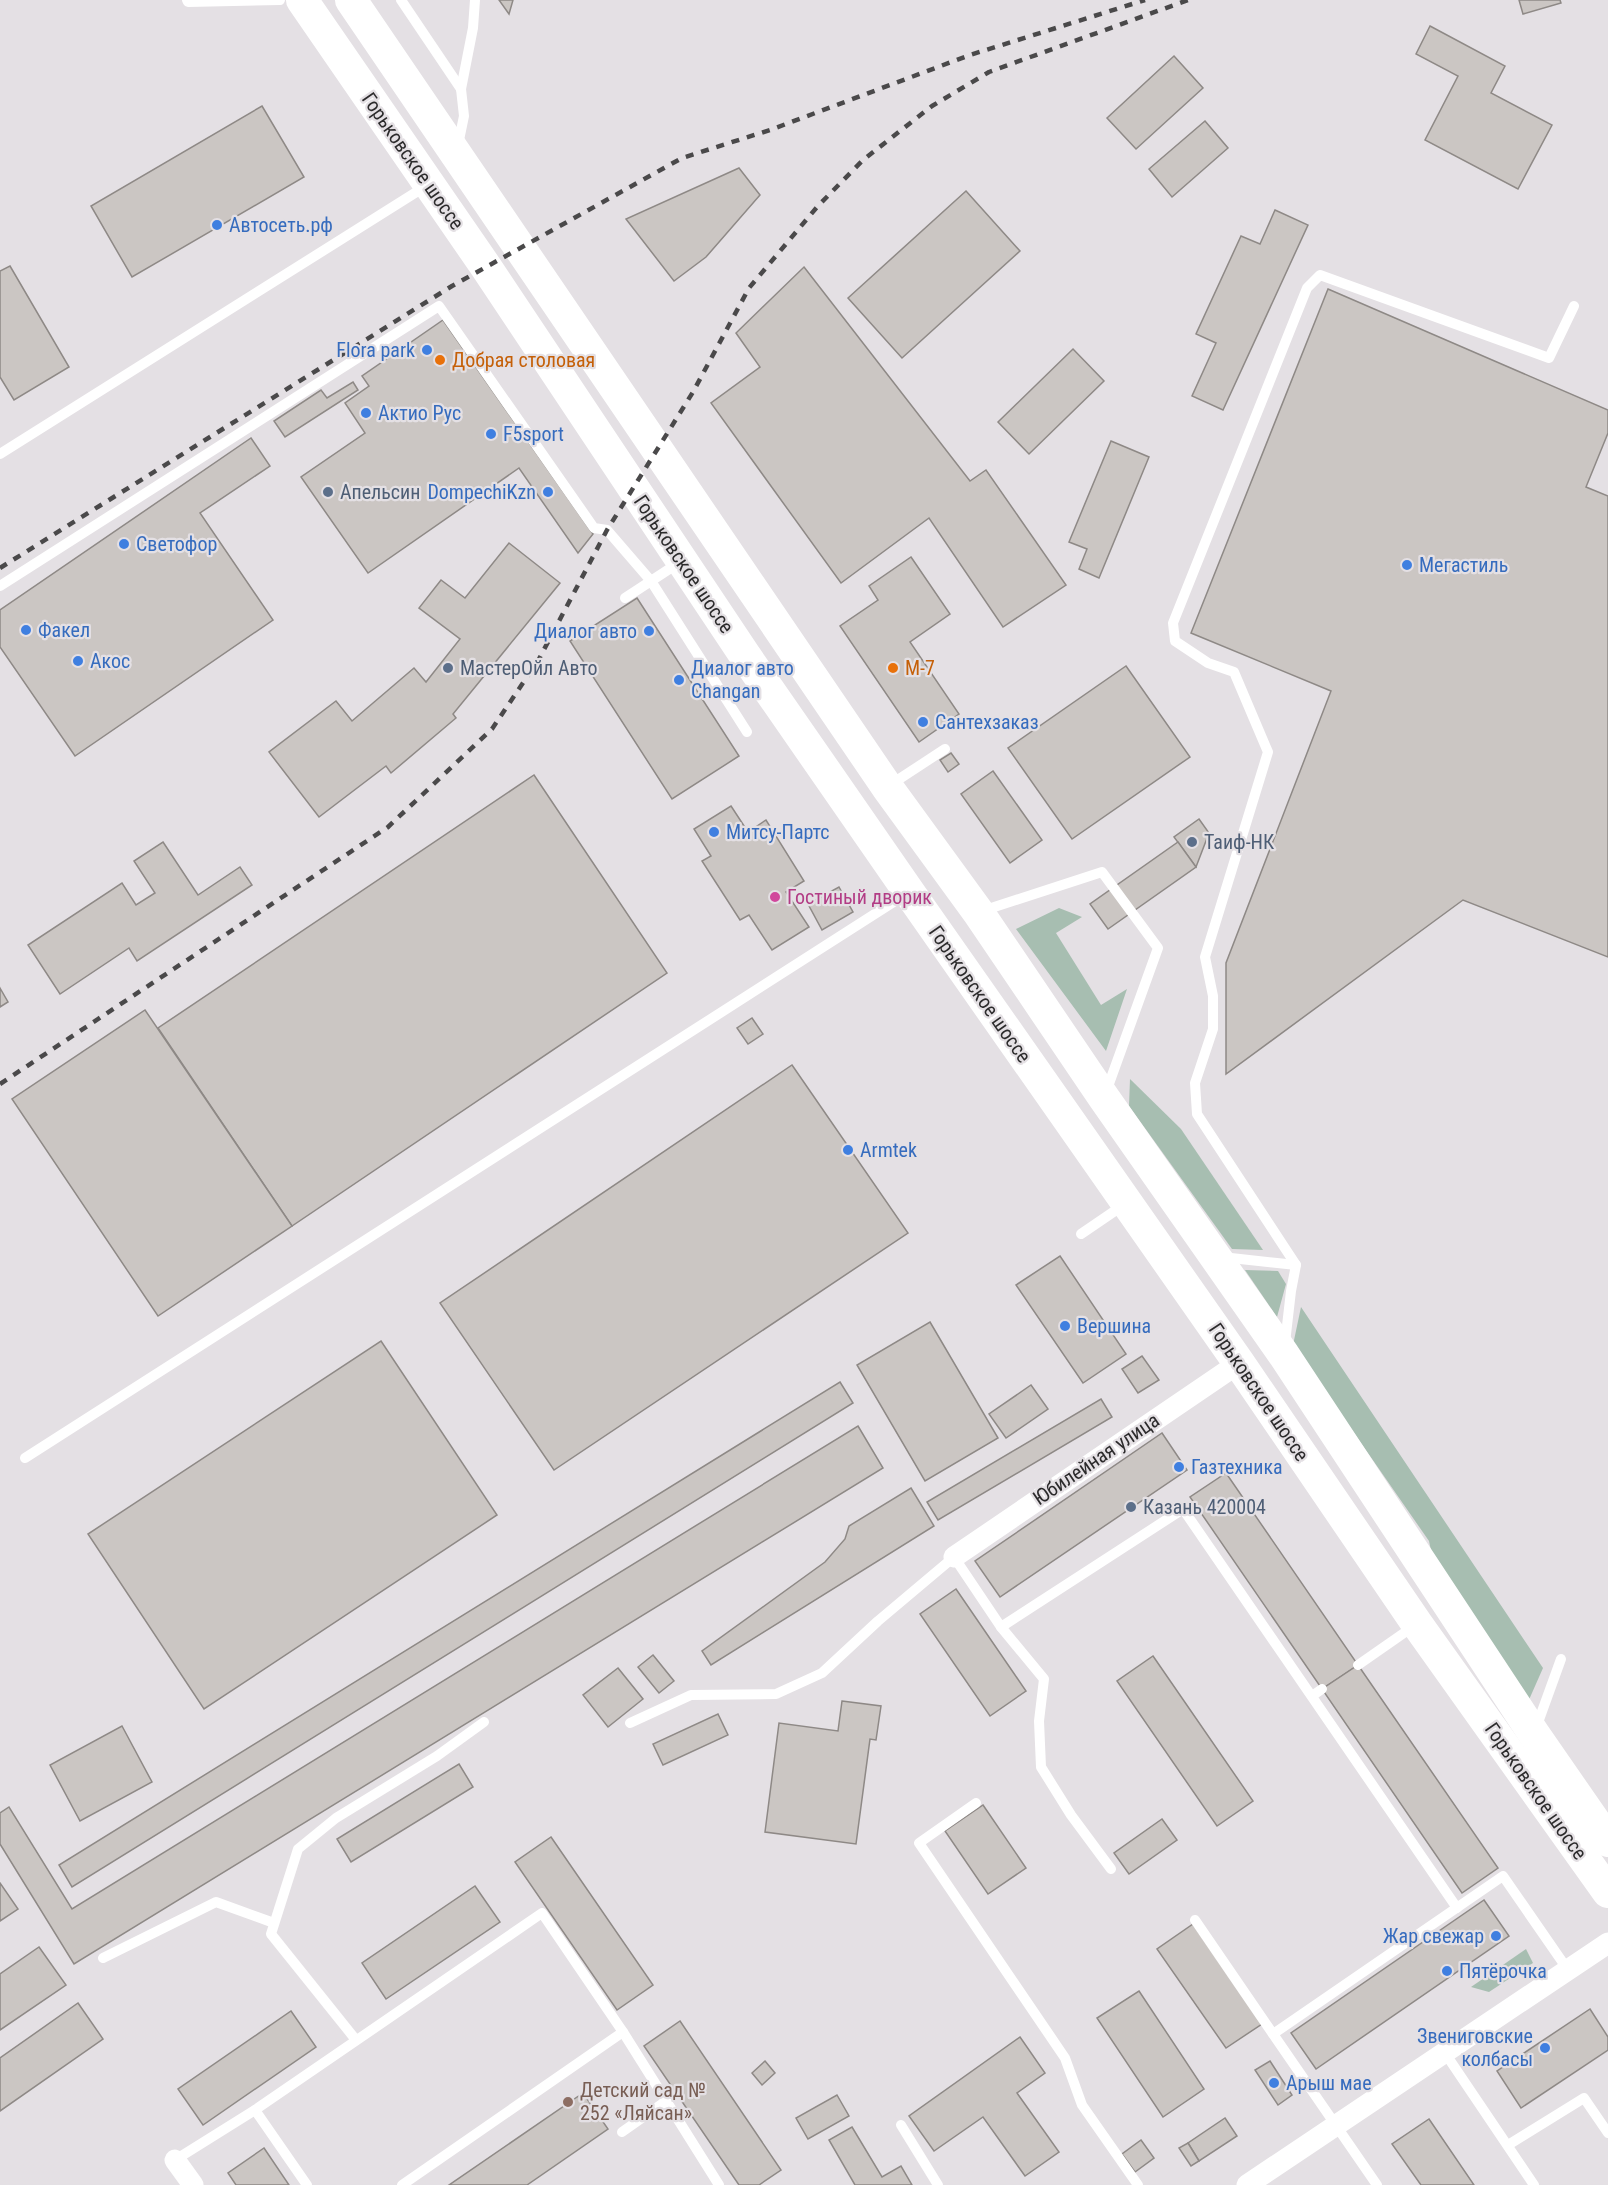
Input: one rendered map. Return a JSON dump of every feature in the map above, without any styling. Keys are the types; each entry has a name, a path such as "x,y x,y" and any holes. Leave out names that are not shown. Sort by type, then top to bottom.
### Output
{"main road":[{"name":"Горьковское шоссе","path":"302,0 909,892 1239,1363 1417,1624 1608,1892"},
{"name":"Горьковское шоссе","path":"351,0 887,787 978,912 1104,1098 1284,1355 1534,1734 1608,1841"}],"street":[{"name":"Юбилейная улица","path":"954,1557 1239,1363"},
{"path":"1247,2185 1608,1943"},
{"path":"175,2160 194,2185"}],"lane":[{"path":"187,0 188,2 280,0"},
{"path":"401,0 461,89"},
{"path":"456,154 464,116 461,89 473,28 475,0"},
{"path":"0,454 429,184"},
{"path":"1284,1355 1290,1292 1296,1265 1197,1114 1195,1083 1213,1029 1213,996 1205,957 1268,752 1234,672 1208,663 1175,642 1173,623 1307,288 1320,275 1548,358 1574,306"},
{"path":"0,586 440,306 594,528 607,530 651,581 747,732"},
{"path":"625,598 682,561"},
{"path":"887,787 905,773 945,749"},
{"path":"978,912 1102,872 1158,948 1104,1098"},
{"path":"26,1458 909,892"},
{"path":"1081,1234 1127,1202"},
{"path":"1216,1256 1296,1265"},
{"path":"1000,1628 1183,1509 1457,1908"},
{"path":"630,1723 691,1695 776,1694 822,1672 954,1557 1000,1628 1044,1679 1039,1721 1041,1767 1071,1815 1111,1869"},
{"path":"1358,1665 1417,1624"},
{"path":"1534,1734 1560,1659"},
{"path":"1312,1696 1322,1689"},
{"path":"356,2040 271,1935 297,1849 336,1818 437,1756 484,1722"},
{"path":"976,1803 919,1843 1065,2058 1082,2105 1138,2185"},
{"path":"1273,2034 1503,1876 1568,1970"},
{"path":"103,1958 216,1902 274,1923"},
{"path":"175,2160 255,2110 542,1913 623,2032 720,2185"},
{"path":"1195,1920 1377,2185"},
{"path":"402,2185 623,2032"},
{"path":"1445,2053 1534,2185"},
{"path":"1508,2145 1584,2098 1608,2133"},
{"path":"622,2132 666,2101"},
{"path":"255,2110 307,2185"},
{"path":"901,2126 939,2185"}],"green space":[{"path":"1059,908 1082,917 1056,933 1101,1005 1127,989 1106,1051 1016,929"},
{"path":"1130,1079 1181,1129 1263,1250 1232,1249 1129,1106"},
{"path":"1245,1270 1278,1271 1286,1284 1277,1317"},
{"path":"1301,1307 1543,1668 1528,1702 1433,1560 1429,1541 1293,1345"},
{"path":"1526,1949 1533,1963 1489,1992 1471,1987"}],"building":[{"path":"499,0 513,0 509,14"},
{"path":"1519,0 1560,0 1561,3 1523,14"},
{"path":"1430,26 1505,66 1491,93 1552,125 1518,189 1425,140 1458,76 1416,54"},
{"path":"1174,56 1203,88 1136,149 1107,118"},
{"path":"262,106 304,177 132,277 91,206"},
{"path":"1205,121 1228,148 1172,197 1149,169"},
{"path":"739,168 760,195 706,257 674,281 626,219"},
{"path":"966,191 1020,251 902,358 848,298"},
{"path":"1275,210 1308,225 1223,410 1192,396 1216,343 1196,334 1241,236 1260,244"},
{"path":"10,266 69,367 14,400 0,377 0,271"},
{"path":"804,267 970,481 986,470 1066,585 1003,627 929,518 841,583 711,403 760,367 736,333"},
{"path":"1328,289 1608,410 1608,433 1586,487 1608,496 1608,957 1463,900 1226,1074 1226,963 1331,691 1191,633"},
{"path":"443,320 593,534 578,553 519,468 368,573 301,477 365,433 345,403 369,386 362,376"},
{"path":"1073,349 1104,381 1029,454 998,422"},
{"path":"353,382 358,390 285,437 274,421 321,390 327,398"},
{"path":"251,438 270,466 200,513 273,620 75,756 0,647 0,610"},
{"path":"1111,441 1149,457 1099,578 1079,569 1087,549 1069,542"},
{"path":"509,543 560,583 453,714 456,718 391,773 386,766 319,817 269,752 336,701 352,721 414,668 426,682 460,639 419,608 441,580 465,598"},
{"path":"911,557 950,614 910,642 959,714 919,742 840,626 878,600 869,586"},
{"path":"637,598 739,756 672,799 570,641"},
{"path":"1126,666 1190,757 1072,839 1008,748"},
{"path":"951,753 959,764 948,772 940,760"},
{"path":"993,771 1042,840 1010,863 961,794"},
{"path":"534,775 667,973 292,1226 158,1028"},
{"path":"731,806 748,832 766,820 804,881 786,892 809,927 772,950 749,915 740,920 702,861 711,856 694,829"},
{"path":"1199,819 1209,833 1196,867 1174,837"},
{"path":"163,842 198,895 240,867 252,885 137,961 129,948 60,994 28,945 122,883 136,905 155,893 134,861"},
{"path":"1178,842 1196,867 1108,929 1090,904"},
{"path":"839,887 853,912 822,930 808,904"},
{"path":"0,988 8,1002 0,1007"},
{"path":"145,1010 292,1226 158,1316 12,1099"},
{"path":"752,1018 763,1034 748,1044 737,1028"},
{"path":"792,1065 908,1233 554,1470 440,1303"},
{"path":"1060,1256 1126,1354 1083,1383 1016,1285"},
{"path":"930,1322 998,1438 925,1481 857,1365"},
{"path":"381,1341 497,1515 204,1709 88,1534"},
{"path":"1142,1356 1159,1380 1138,1393 1122,1369"},
{"path":"840,1382 853,1403 72,1887 59,1865"},
{"path":"1031,1385 1048,1409 1006,1438 989,1414"},
{"path":"1101,1399 1112,1417 938,1520 927,1502"},
{"path":"858,1426 883,1468 74,1964 0,1844 0,1813 9,1807 72,1909"},
{"path":"1162,1433 1187,1470 1000,1597 975,1561"},
{"path":"1226,1473 1358,1665 1322,1689 1190,1497"},
{"path":"911,1488 934,1526 711,1665 702,1651 825,1562 845,1539 849,1526"},
{"path":"956,1589 1026,1691 990,1716 920,1614"},
{"path":"653,1655 674,1681 659,1693 638,1667"},
{"path":"1153,1656 1253,1801 1217,1826 1117,1681"},
{"path":"1358,1665 1498,1868 1462,1893 1322,1689"},
{"path":"618,1668 643,1699 608,1727 583,1695"},
{"path":"842,1701 881,1706 876,1740 870,1739 856,1844 765,1832 779,1723 838,1731"},
{"path":"718,1714 728,1735 663,1765 653,1744"},
{"path":"122,1726 152,1782 80,1821 50,1765"},
{"path":"459,1764 473,1787 351,1862 337,1839"},
{"path":"983,1805 1026,1868 988,1894 945,1831"},
{"path":"1162,1819 1177,1840 1129,1874 1114,1853"},
{"path":"551,1837 653,1985 617,2010 515,1862"},
{"path":"0,1883 18,1909 0,1921"},
{"path":"475,1886 500,1922 386,1999 362,1963"},
{"path":"1484,1900 1509,1936 1316,2069 1291,2033"},
{"path":"1193,1924 1262,2024 1226,2048 1157,1949"},
{"path":"39,1947 66,1985 0,2030 0,1974"},
{"path":"1139,1991 1204,2089 1163,2117 1097,2018"},
{"path":"78,2003 103,2039 0,2111 0,2058"},
{"path":"1590,2009 1608,2037 1608,2050 1521,2108 1497,2071"},
{"path":"291,2011 316,2047 203,2125 178,2089"},
{"path":"680,2021 781,2170 759,2185 739,2185 644,2046"},
{"path":"1020,2037 1045,2073 1017,2093 1059,2152 1025,2176 983,2117 934,2151 909,2116"},
{"path":"765,2061 775,2073 762,2085 752,2073"},
{"name":"Арыш мае","path":"1270,2061 1292,2095 1278,2105 1255,2070"},
{"path":"583,2093 608,2129 527,2185 449,2185"},
{"path":"837,2095 849,2116 808,2139 796,2118"},
{"path":"1225,2118 1237,2136 1199,2161 1188,2143"},
{"path":"1429,2119 1474,2185 1421,2185 1392,2144"},
{"path":"852,2127 882,2177 901,2166 912,2185 855,2185 829,2140"},
{"path":"1141,2140 1154,2158 1135,2172 1122,2154"},
{"path":"1188,2143 1199,2161 1191,2166 1179,2148"},
{"path":"264,2148 289,2185 236,2185 228,2173"}],"railway":[{"path":"0,568 452,286 682,158 770,130 970,55 1145,0"},
{"path":"0,1084 388,827 492,729 539,659 607,530 693,392 749,288 817,207 863,160 932,106 989,72 1188,0"}],"place":[{"name":"Автосеть.рф","path":"217,225"},
{"name":"Flora park","path":"427,350"},
{"name":"Добрая столовая","path":"440,360"},
{"name":"Актио Рус","path":"366,413"},
{"name":"F5sport","path":"491,434"},
{"name":"Апельсин","path":"328,492"},
{"name":"DompechiKzn","path":"548,492"},
{"name":"Светофор","path":"124,544"},
{"name":"Мегастиль","path":"1407,565"},
{"name":"Факел","path":"26,630"},
{"name":"Диалог авто","path":"649,631"},
{"name":"Акос","path":"78,661"},
{"name":"МастерОйл Авто","path":"448,668"},
{"name":"М-7","path":"893,668"},
{"name":"Диалог авто Changan","path":"679,680"},
{"name":"Сантехзаказ","path":"923,722"},
{"name":"Митсу-Партс","path":"714,832"},
{"name":"Таиф-НК","path":"1192,842"},
{"name":"Гостиный дворик","path":"775,897"},
{"name":"Armtek","path":"848,1150"},
{"name":"Вершина","path":"1065,1326"},
{"name":"Газтехника","path":"1179,1467"},
{"name":"Казань 420004","path":"1131,1507"},
{"name":"Жар свежар","path":"1496,1936"},
{"name":"Пятёрочка","path":"1447,1971"},
{"name":"Звениговские колбасы","path":"1545,2048"},
{"name":"Арыш мае","path":"1274,2083"},
{"name":"Детский сад № 252 «Ляйсан»","path":"568,2102"}]}
